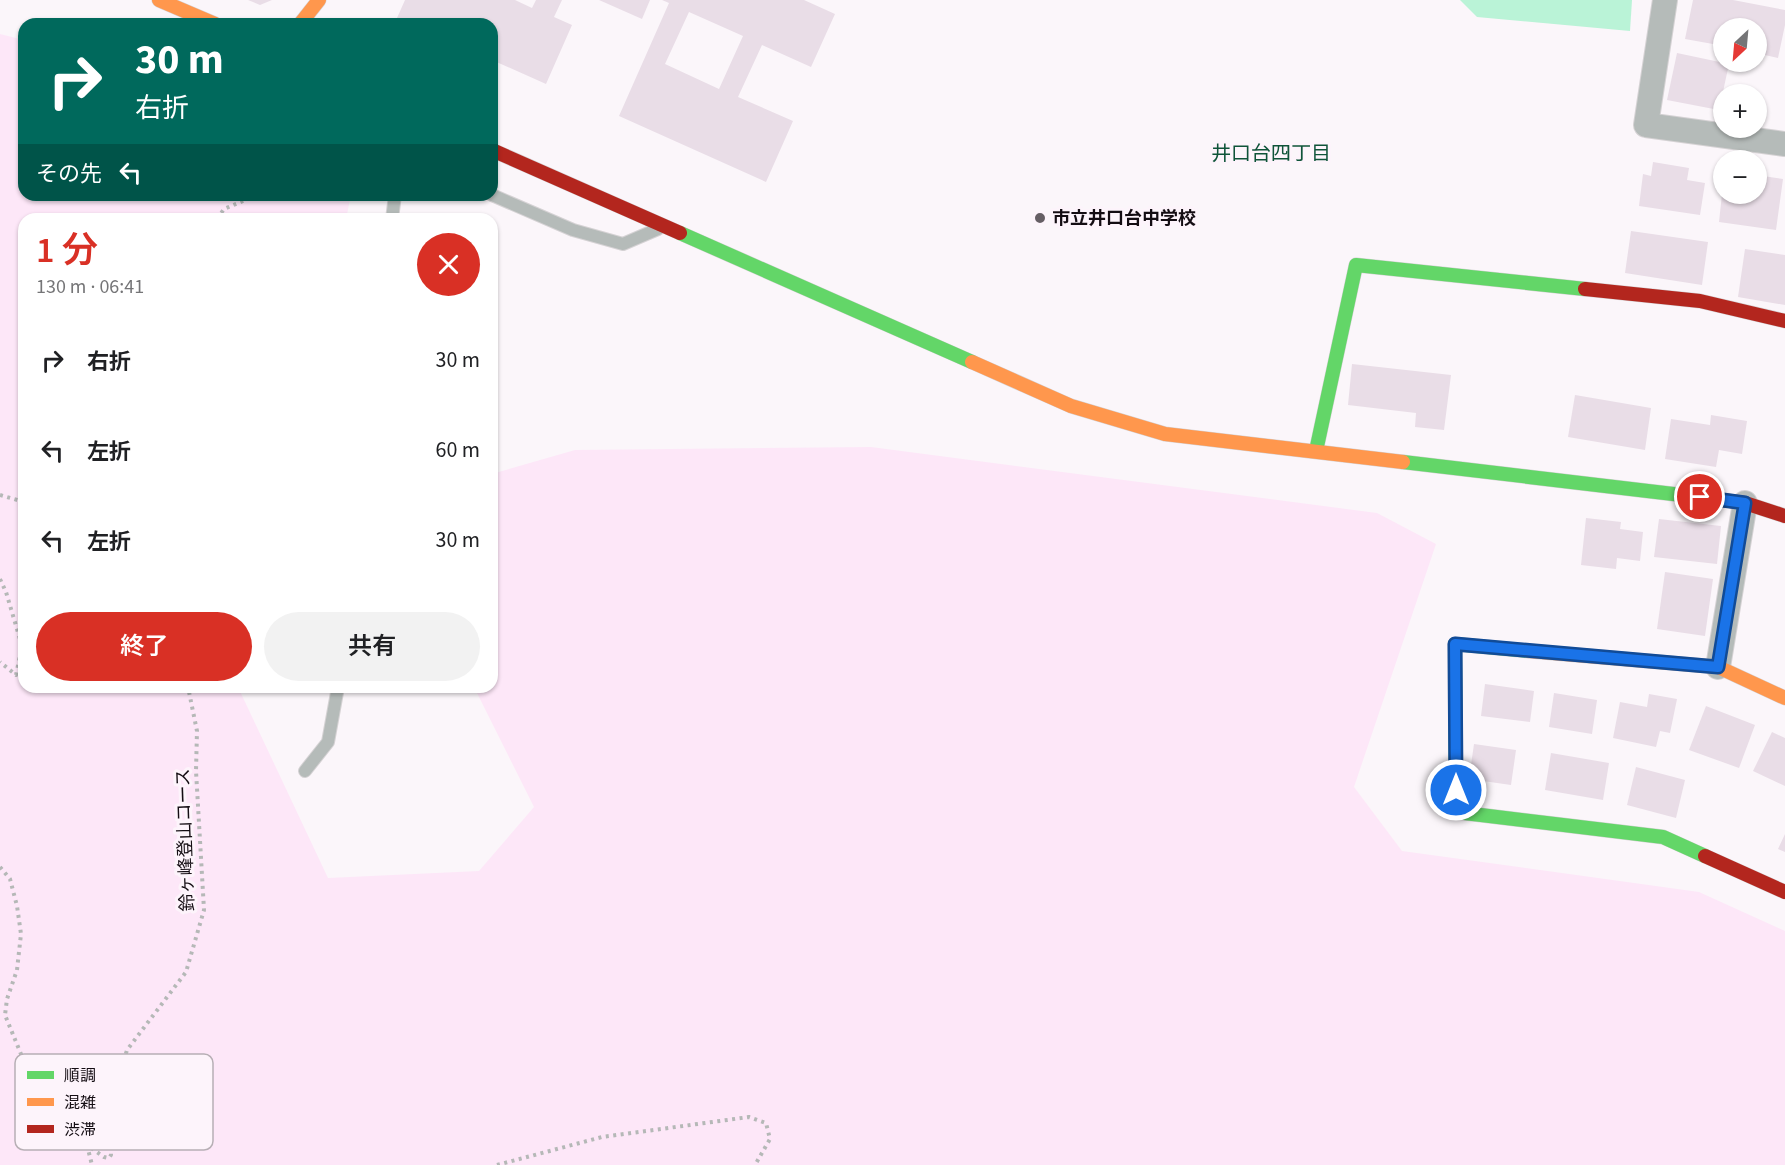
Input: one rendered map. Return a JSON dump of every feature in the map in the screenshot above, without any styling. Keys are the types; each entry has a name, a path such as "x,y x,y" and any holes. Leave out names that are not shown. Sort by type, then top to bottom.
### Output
{"street":[{"path":"159,0 201,18"},
{"path":"305,18 319,0"},
{"path":"1665,0 1646,125 1785,144"},
{"path":"498,153 1071,406 1165,434 1745,503 1785,516"},
{"path":"1316,451 1356,265 1700,301 1785,321"},
{"path":"1718,667 1745,503"},
{"path":"1785,698 1718,667 1455,644 1456,812 1663,837 1785,892"}],"lane":[{"path":"498,198 573,230 623,244 663,227"},
{"path":"304,771 328,742 337,693"}],"path":[{"path":"221,213 224,209 243,201"},
{"path":"0,495 18,500"},
{"path":"0,579 18,632"},
{"path":"0,662 16,675 18,665"},
{"name":"鈴ヶ峰登山コース","path":"126,1054 186,972 204,910 196,771 197,731 189,693"},
{"path":"0,867 10,879 21,934 17,970 5,1015 21,1054"},
{"path":"497,1165 602,1137 749,1118 766,1123 770,1139 755,1165"},
{"path":"88,1150 92,1165"},
{"name":"鈴ヶ峰登山コース","path":"94,1150 109,1158 111,1150"}],"shaded area":[{"path":"1460,0 1632,0 1630,31 1477,17"},
{"path":"0,34 18,38 18,201 350,201 347,213 18,213 18,693 241,693 328,878 479,871 534,807 477,693 498,693 498,472 575,450 871,447 1377,513 1436,544 1354,787 1402,851 1699,892 1785,931 1785,1165 0,1165"}],"building":[{"path":"248,0 272,0 260,5"},
{"path":"405,0 515,0 532,8 536,0 562,0 554,17 572,25 546,84 498,63 498,18 397,18"},
{"path":"599,0 650,0 642,19"},
{"path":"662,0 804,0 835,14 811,67 762,45 738,97 793,121 766,182 619,116 669,3","holes":["689,12 743,36 719,89 665,64"]},
{"path":"1693,0 1733,0 1785,10 1785,25 1778,58 1767,56 1767,18 1713,18 1713,44 1685,39"},
{"path":"1677,53 1713,61 1713,72 1727,72 1725,84 1713,84 1713,109 1667,100"},
{"path":"1653,162 1689,168 1687,180 1705,183 1700,215 1639,206 1643,174 1651,176"},
{"path":"1767,177 1783,179 1776,230 1719,222 1721,204 1767,204"},
{"path":"1631,231 1708,242 1702,285 1625,273"},
{"path":"1745,249 1785,255 1785,305 1738,297"},
{"path":"1352,364 1451,375 1444,430 1415,427 1416,413 1348,405"},
{"path":"1575,395 1651,408 1645,450 1568,437"},
{"path":"1711,415 1747,421 1742,454 1719,450 1716,467 1665,459 1671,419 1710,425"},
{"path":"1586,518 1621,522 1620,529 1643,532 1640,561 1617,558 1616,569 1581,565"},
{"path":"1659,519 1721,526 1717,564 1654,557"},
{"path":"1665,572 1713,579 1705,636 1657,629"},
{"path":"1485,684 1534,691 1530,722 1481,716"},
{"path":"1554,693 1597,700 1592,734 1549,727"},
{"path":"1649,694 1677,699 1670,733 1660,731 1656,747 1613,738 1620,702 1647,707"},
{"path":"1706,706 1755,725 1739,768 1689,750"},
{"path":"1772,732 1785,738 1785,786 1753,771"},
{"path":"1474,744 1516,750 1511,785 1469,779"},
{"path":"1551,753 1609,763 1603,800 1545,790"},
{"path":"1636,767 1685,780 1676,818 1627,805"},
{"path":"1785,834 1785,852 1778,849"}],"traffic: fast":[{"path":"680,233 972,362"},
{"path":"1316,451 1356,265 1585,289"},
{"path":"1403,462 1707,498"},
{"path":"1529,651 1455,644 1456,812 1663,837 1705,856"}],"traffic: slow":[{"path":"159,0 201,18"},
{"path":"305,18 319,0"},
{"path":"972,362 1071,406 1165,434 1403,462"},
{"path":"1529,651 1718,667 1785,698"}],"traffic: jam":[{"path":"498,153 680,233"},
{"path":"1585,289 1700,301 1785,321"},
{"path":"1707,498 1745,503 1785,516"},
{"path":"1705,856 1785,892"}],"place":[{"name":"市立井口台中学校","path":"1040,218"}],"district":[{"name":"井口台四丁目","path":"1271,153"}],"route":[{"path":"1456,790 1455,644 1718,667 1745,503 1700,497"}]}
